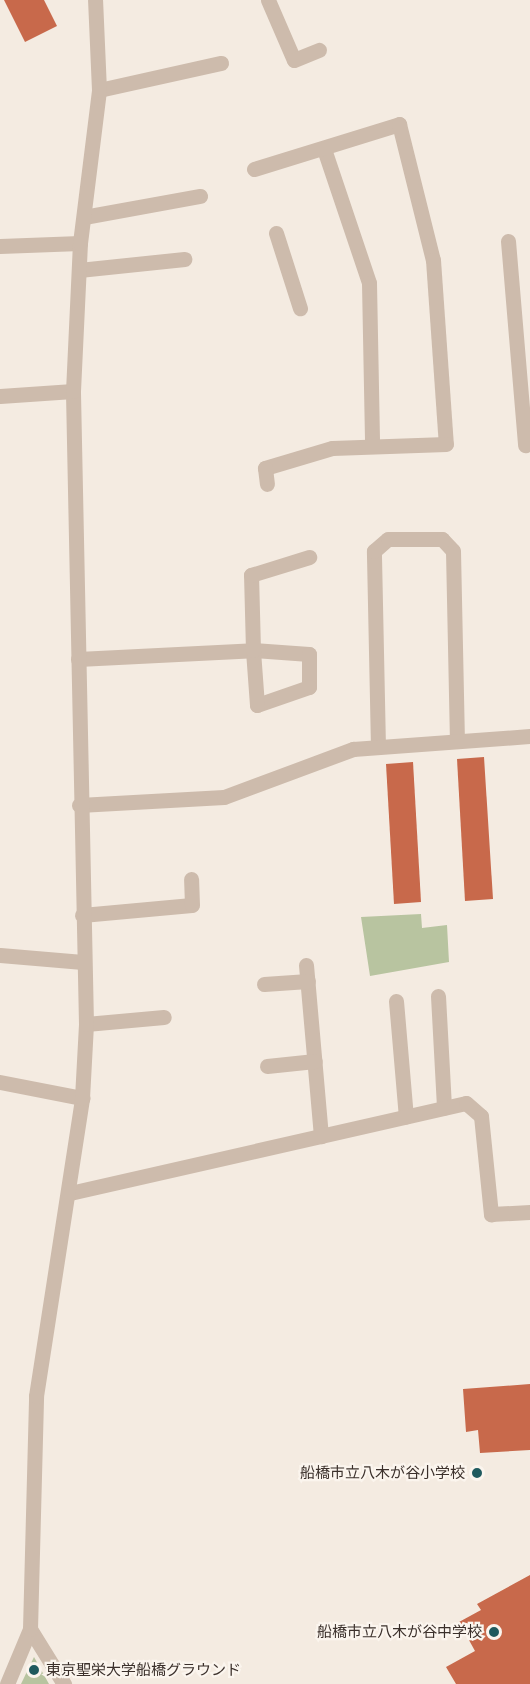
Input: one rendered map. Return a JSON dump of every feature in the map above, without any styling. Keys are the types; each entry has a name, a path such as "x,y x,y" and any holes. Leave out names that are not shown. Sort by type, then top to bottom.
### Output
{"street":[{"path":"7,1684 30,1629 36,1396 70,1193 82,1098 86,1024 79,805 73,391 81,243 99,90 95,0"},
{"path":"268,0 294,60 319,50"},
{"path":"99,90 221,63"},
{"path":"254,169 399,124 433,260 446,444 372,442 332,448 265,468 267,484"},
{"path":"324,149 369,283 372,442"},
{"path":"84,217 200,196"},
{"path":"276,233 300,308"},
{"path":"508,241 525,445"},
{"path":"0,246 81,243"},
{"path":"79,270 184,259"},
{"path":"0,396 73,391"},
{"path":"378,747 374,551 388,539 442,539 453,552 457,741"},
{"path":"78,659 253,650 309,654 309,687 257,705 253,650 251,575 309,557"},
{"path":"79,805 224,797 353,749 530,736"},
{"path":"82,915 192,905 191,879"},
{"path":"0,955 83,962"},
{"path":"264,984 307,973 321,1136"},
{"path":"438,996 444,1108"},
{"path":"396,1001 406,1117"},
{"path":"86,1024 164,1017"},
{"path":"267,1066 315,1061"},
{"path":"0,1082 82,1098"},
{"path":"70,1193 444,1108 473,1104 481,1116 491,1215 530,1212"},
{"path":"30,1629 64,1684"}],"green space":[{"path":"421,914 422,928 447,925 449,962 370,976 361,917"},
{"name":"東京聖栄大学船橋グラウンド","path":"34,1657 49,1684 21,1684"}],"building":[{"path":"4,0 44,0 57,26 25,42"},
{"path":"484,757 493,899 465,901 457,759"},
{"path":"413,762 421,902 394,904 386,764"},
{"path":"530,1384 530,1450 480,1453 478,1430 466,1432 463,1389"},
{"name":"船橋市立八木が谷中学校","path":"530,1575 530,1684 456,1684 446,1667 475,1651 459,1622 481,1610 477,1604"}],"place":[{"name":"船橋市立八木が谷小学校","path":"477,1473"},
{"name":"船橋市立八木が谷中学校","path":"494,1632"},
{"name":"東京聖栄大学船橋グラウンド","path":"34,1670"}]}
